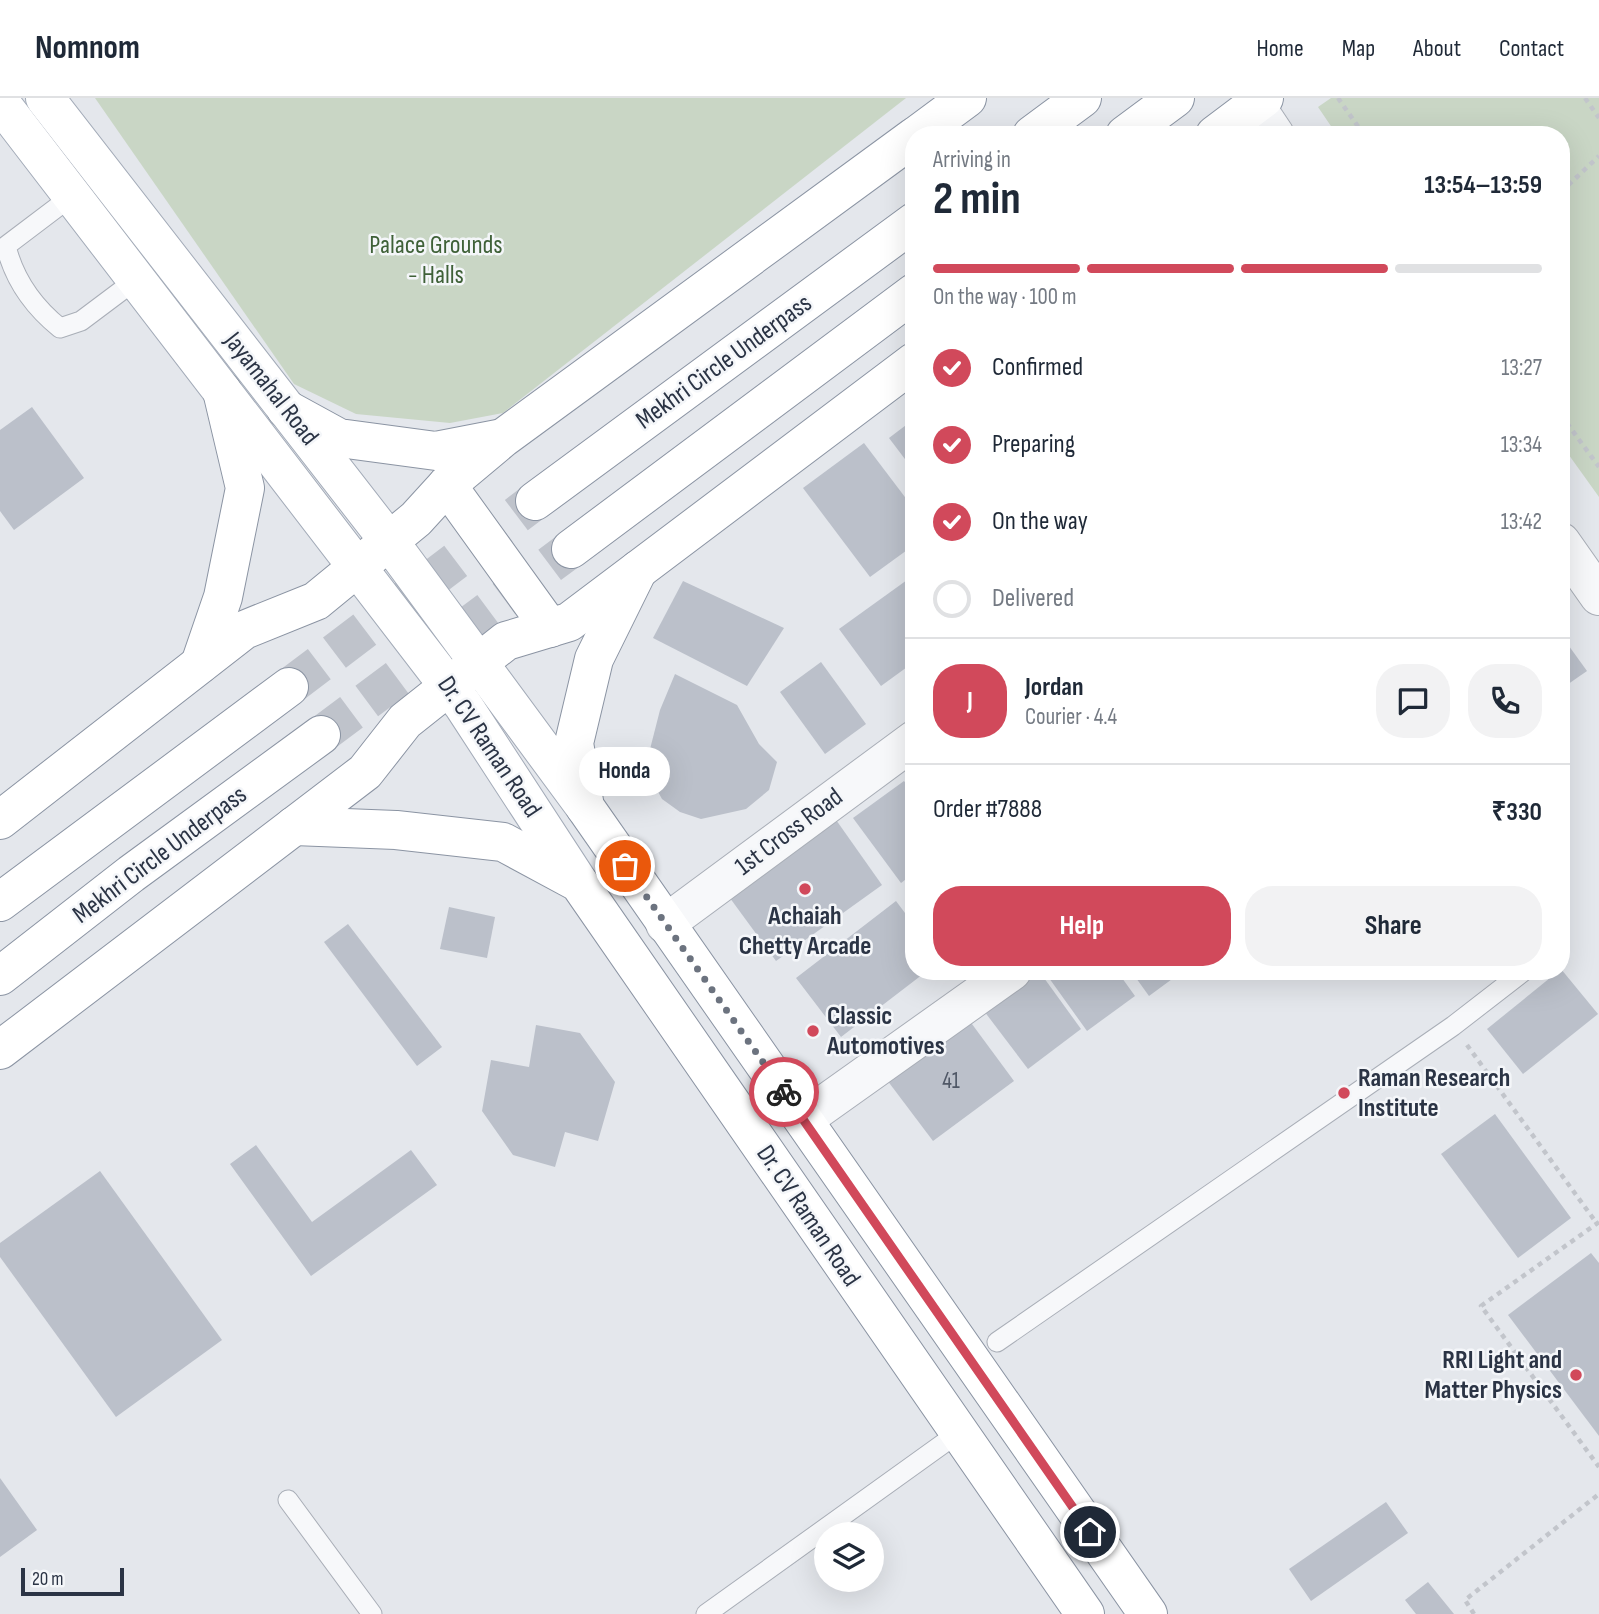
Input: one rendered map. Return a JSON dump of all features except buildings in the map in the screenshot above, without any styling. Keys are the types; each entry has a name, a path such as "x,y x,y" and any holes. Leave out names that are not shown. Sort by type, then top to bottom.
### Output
{"main road":[{"name":"Jayamahal Road","path":"45,98 487,671"},
{"path":"929,126 967,98"},
{"path":"1044,126 1082,98"},
{"path":"1137,126 1175,98"},
{"name":"Jayamahal Road","path":"0,102 415,643"},
{"path":"1235,126 1265,113"},
{"path":"0,820 244,630 316,601 415,519 447,485 503,438 905,143"},
{"name":"Mekhri Circle Underpass","path":"535,501 905,229"},
{"path":"571,549 905,300"},
{"path":"0,1049 365,772 405,721 448,686 487,671 506,640 569,622 905,369"},
{"path":"200,664 223,597 245,488 222,391"},
{"path":"286,408 339,438 353,440 436,451 503,438"},
{"path":"447,485 550,628"},
{"path":"585,807 575,743 594,659 638,570"},
{"name":"Dr. CV Raman Road","path":"415,643 448,686 579,883 1084,1614"},
{"name":"Dr. CV Raman Road","path":"487,671 804,1119 1148,1614"},
{"path":"0,902 289,687"},
{"name":"Mekhri Circle Underpass","path":"0,976 131,874 321,735"},
{"path":"294,826 396,830 503,842 579,883"}],"street":[{"name":"1st Cross Road","path":"665,924 905,747"},
{"path":"804,1119 999,980"}],"lane":[{"path":"72,196 6,246 9,259 37,309 60,328 81,321 137,279"},
{"path":"997,1342 1453,1026 1512,980"},
{"path":"706,1614 958,1433"},
{"path":"288,1500 372,1614"}],"path":[{"path":"1338,98 1358,126"},
{"path":"1585,98 1599,118"},
{"path":"1570,183 1599,156"},
{"path":"1570,427 1599,467"},
{"path":"1453,1026 1598,1224 1481,1306 1599,1467"},
{"path":"1474,1614 1465,1600 1599,1494"}],"green space":[{"name":"Palace Grounds - Halls","path":"95,98 906,98 503,413 450,423 356,414 294,384"},
{"path":"1331,98 1599,98 1599,497 1570,457 1570,126 1331,126 1318,107"}],"tunnel":[{"path":"289,687 535,501"},
{"path":"321,735 571,549"}],"way so far":[{"path":"625,866 784,1092"}],"place":[{"name":"Honda","path":"625,866"},
{"name":"Achaiah Chetty Arcade","path":"805,889"},
{"name":"Classic Automotives","path":"813,1031"},
{"name":"Raman Research Institute","path":"1344,1093"},
{"name":"RRI Light and Matter Physics","path":"1576,1375"}],"route":[{"path":"784,1092 1090,1532"}]}
